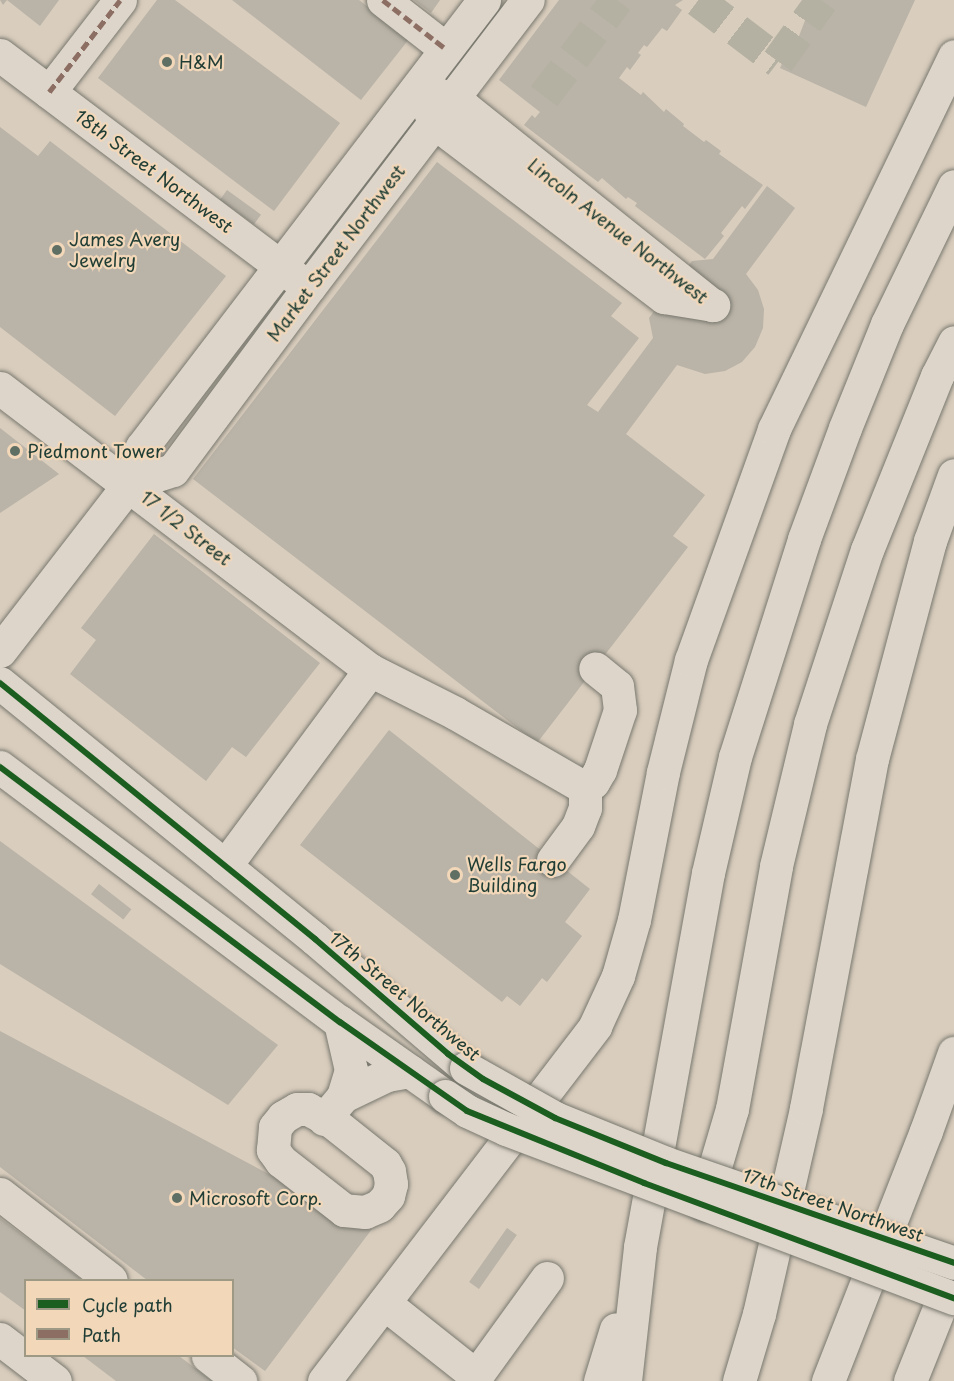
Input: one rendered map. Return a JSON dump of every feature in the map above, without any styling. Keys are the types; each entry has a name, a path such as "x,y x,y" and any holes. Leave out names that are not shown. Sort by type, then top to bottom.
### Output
{"main road":[{"path":"48,92 120,0"},
{"path":"383,0 446,50"},
{"name":"Market Street Northwest","path":"0,651 129,484 142,447 484,0"},
{"name":"Market Street Northwest","path":"129,484 173,470 528,0"},
{"name":"18th Street Northwest","path":"0,55 309,287"},
{"path":"324,1381 595,1026 613,986 634,920 663,772 691,660 770,440 954,56"},
{"path":"419,85 443,112"},
{"name":"Lincoln Avenue Northwest","path":"465,108 714,305 664,297 443,112 465,108"},
{"path":"624,1381 640,1247 708,873 735,757 804,539 845,428 887,324 954,186"},
{"path":"708,1192 732,1109 776,866 826,669 867,550 937,376 954,342"},
{"name":"17 1/2 Street","path":"0,387 370,670 455,713 585,788"},
{"path":"739,1381 759,1314 806,1108 872,759 930,541 954,475"},
{"path":"553,860 578,826 585,808 585,788 594,782 600,770 620,710 617,686 596,668"},
{"path":"225,866 370,670"},
{"name":"17th Street Northwest","path":"0,683 225,866 466,1068 555,1118 708,1192 954,1298"},
{"name":"17th Street Northwest","path":"0,767 340,1022 467,1111 506,1129 708,1192 954,1263"},
{"path":"340,1022 351,1070 334,1107 387,1075 410,1071"},
{"path":"828,1381 926,1131 954,1053"},
{"path":"0,1194 108,1279"},
{"path":"600,1381 640,1247"},
{"path":"910,1381 954,1271"},
{"path":"384,1302 477,1376 548,1278"},
{"path":"0,1339 55,1381"},
{"path":"209,1357 240,1381"}],"building":[{"path":"7,0 59,0 40,26"},
{"path":"157,0 175,0 340,123 274,211 98,78"},
{"path":"232,0 359,0 409,39 361,100"},
{"path":"414,0 440,0 431,13"},
{"path":"559,0 683,0 675,5 682,10 667,31 662,28 647,47 644,45 638,53 641,55 630,70 627,67 619,78 641,95 643,92 664,112 666,109 684,124 683,126 704,142 706,140 721,151 719,154 763,185 745,209 742,206 721,233 724,236 705,259 635,206 637,203 628,197 626,199 602,178 598,182 524,125 532,115 535,118 540,112 499,80"},
{"path":"817,0 915,0 866,107 780,68 790,47 794,49 811,5 814,6"},
{"path":"0,127 38,156 50,141 226,276 115,416 0,327"},
{"path":"437,162 622,303 611,316 639,338 587,405 598,412 653,338 649,318 692,261 713,259 767,186 795,208 746,274 758,290 764,309 763,328 755,347 742,362 725,371 705,374 677,365 626,434 705,495 673,536 688,547 537,743 193,479"},
{"path":"227,190 261,215 254,224 220,200"},
{"name":"Piedmont Tower","path":"0,428 59,474 0,513"},
{"path":"154,534 320,663 246,757 232,747 206,781 70,674 96,640 81,628"},
{"name":"Wells Fargo Building","path":"389,730 590,889 565,922 582,936 547,982 542,978 520,1006 507,996 502,1002 300,845"},
{"path":"0,841 278,1045 228,1105 0,964"},
{"path":"99,884 131,909 123,919 91,894"},
{"name":"Microsoft Corp.","path":"0,1031 372,1229 265,1371 234,1348 234,1279 146,1279 0,1167"},
{"path":"0,1218 81,1279 24,1279 24,1310 0,1292"},
{"path":"507,1228 517,1235 479,1289 469,1282"},
{"path":"84,1357 180,1357 212,1381 116,1381"}],"tunnel":[{"path":"544,96 617,0"},
{"path":"698,0 778,61 822,0"}],"marked path":[{"path":"49,92 120,0"},
{"path":"383,0 446,49"}],"cycle path":[{"path":"0,683 315,939 448,1054 483,1079 555,1118 666,1163 954,1263"},
{"path":"0,767 340,1022 467,1111 644,1183 954,1298"}],"place":[{"name":"H&M","path":"167,62"},
{"name":"James Avery Jewelry","path":"57,250"},
{"name":"Piedmont Tower","path":"15,451"},
{"name":"Wells Fargo Building","path":"455,875"},
{"name":"Microsoft Corp.","path":"177,1198"}]}
